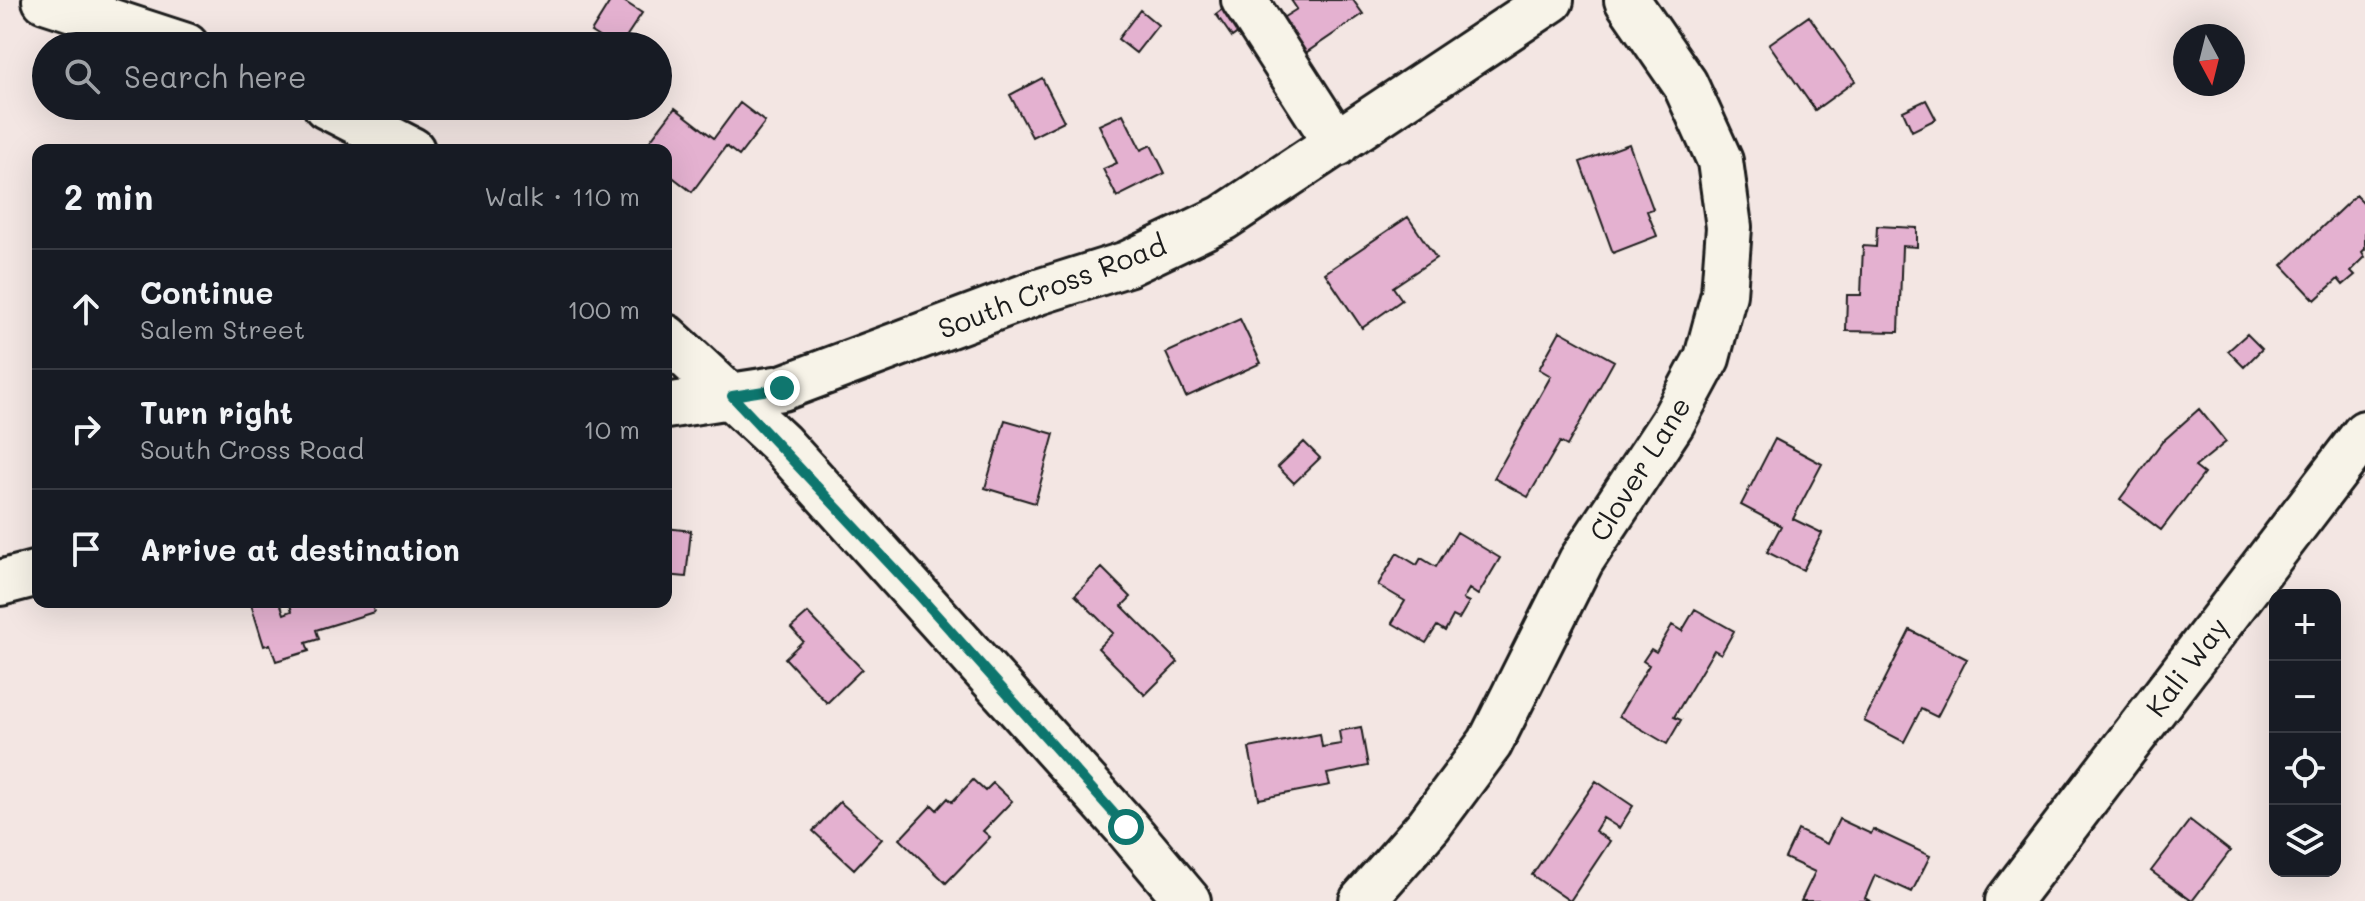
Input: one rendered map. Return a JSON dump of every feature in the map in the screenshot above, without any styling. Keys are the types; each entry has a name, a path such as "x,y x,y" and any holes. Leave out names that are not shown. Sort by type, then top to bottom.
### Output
{"street":[{"path":"45,0 121,12 159,32"},
{"path":"1244,0 1337,144"},
{"name":"South Cross Road","path":"672,405 782,388 1038,292 1127,264 1223,218 1551,0"},
{"name":"Clover Lane","path":"1362,901 1429,825 1490,743 1581,561 1672,423 1707,358 1724,294 1729,227 1720,161 1685,84 1627,0"},
{"path":"353,120 400,144"},
{"path":"672,342 732,396 917,593 1188,901"},
{"name":"Kali Way","path":"2029,891 2365,433"},
{"path":"0,583 32,575"}],"building":[{"path":"611,0 622,0 642,13 629,32 591,32"},
{"path":"1291,0 1353,0 1363,14 1304,54 1281,19 1297,9"},
{"path":"1233,1 1250,24 1232,37 1216,14"},
{"path":"1140,10 1158,25 1136,53 1118,39"},
{"path":"1809,16 1855,81 1815,110 1769,44"},
{"path":"1042,78 1064,121 1032,137 1010,95"},
{"path":"1926,100 1936,119 1912,131 1903,111"},
{"path":"740,103 765,122 739,156 726,146 692,192 672,177 672,144 648,144 666,120 672,120 675,108 714,138"},
{"path":"1123,114 1141,150 1151,145 1165,173 1117,197 1103,169 1117,163 1099,125"},
{"path":"1629,144 1653,209 1647,211 1657,236 1613,253 1580,162"},
{"path":"2356,195 2365,204 2365,249 2362,252 2365,257 2351,271 2355,275 2343,285 2338,279 2315,300 2282,265"},
{"path":"1408,217 1436,258 1393,287 1402,300 1362,328 1325,273"},
{"path":"1877,226 1917,228 1917,247 1902,246 1899,332 1846,331 1847,295 1861,295 1863,246 1876,247"},
{"path":"1240,319 1261,363 1186,397 1166,353"},
{"path":"1560,331 1614,361 1567,446 1560,442 1528,497 1494,478 1551,376 1539,369"},
{"path":"2247,334 2262,349 2244,367 2228,351"},
{"path":"2199,409 2226,442 2195,467 2204,474 2161,530 2120,499 2162,442"},
{"path":"1005,420 1054,434 1035,503 985,488"},
{"path":"1775,439 1822,464 1793,519 1822,533 1803,570 1767,552 1781,526 1741,505"},
{"path":"1304,442 1320,458 1294,483 1278,467"},
{"path":"672,529 691,531 686,577 672,576"},
{"path":"1457,532 1500,558 1478,595 1469,589 1463,599 1469,602 1459,619 1453,616 1445,631 1437,626 1426,643 1392,623 1405,601 1378,585 1397,553 1417,565 1421,558 1436,567"},
{"path":"1102,568 1131,597 1122,606 1178,662 1145,695 1098,648 1113,633 1075,595"},
{"path":"252,608 282,608 284,614 292,611 291,608 373,608 374,612 316,630 319,639 306,643 309,651 276,661 270,644 264,646"},
{"path":"1695,609 1734,631 1721,654 1714,650 1674,717 1681,720 1667,744 1619,716 1649,665 1643,661 1651,649 1656,652 1672,625 1682,631"},
{"path":"808,613 862,669 827,703 785,658 803,641 791,628"},
{"path":"1910,630 1967,659 1937,717 1921,709 1904,742 1864,721"},
{"path":"1361,727 1368,766 1327,774 1330,785 1259,799 1249,748 1320,734 1322,747 1341,744 1339,731"},
{"path":"973,780 985,791 993,783 1012,801 983,831 990,837 946,883 900,839 932,805 937,810 948,798 952,802"},
{"path":"1596,781 1633,806 1619,828 1603,818 1595,831 1610,841 1570,901 1532,875"},
{"path":"840,802 882,839 854,869 813,831"},
{"path":"1839,819 1871,834 1873,829 1930,856 1912,892 1875,875 1865,898 1870,901 1801,901 1815,872 1785,858 1798,830 1827,844"},
{"path":"2190,820 2230,851 2192,901 2151,871"}],"route":[{"path":"782,388 732,396 780,443 1126,827"}]}
